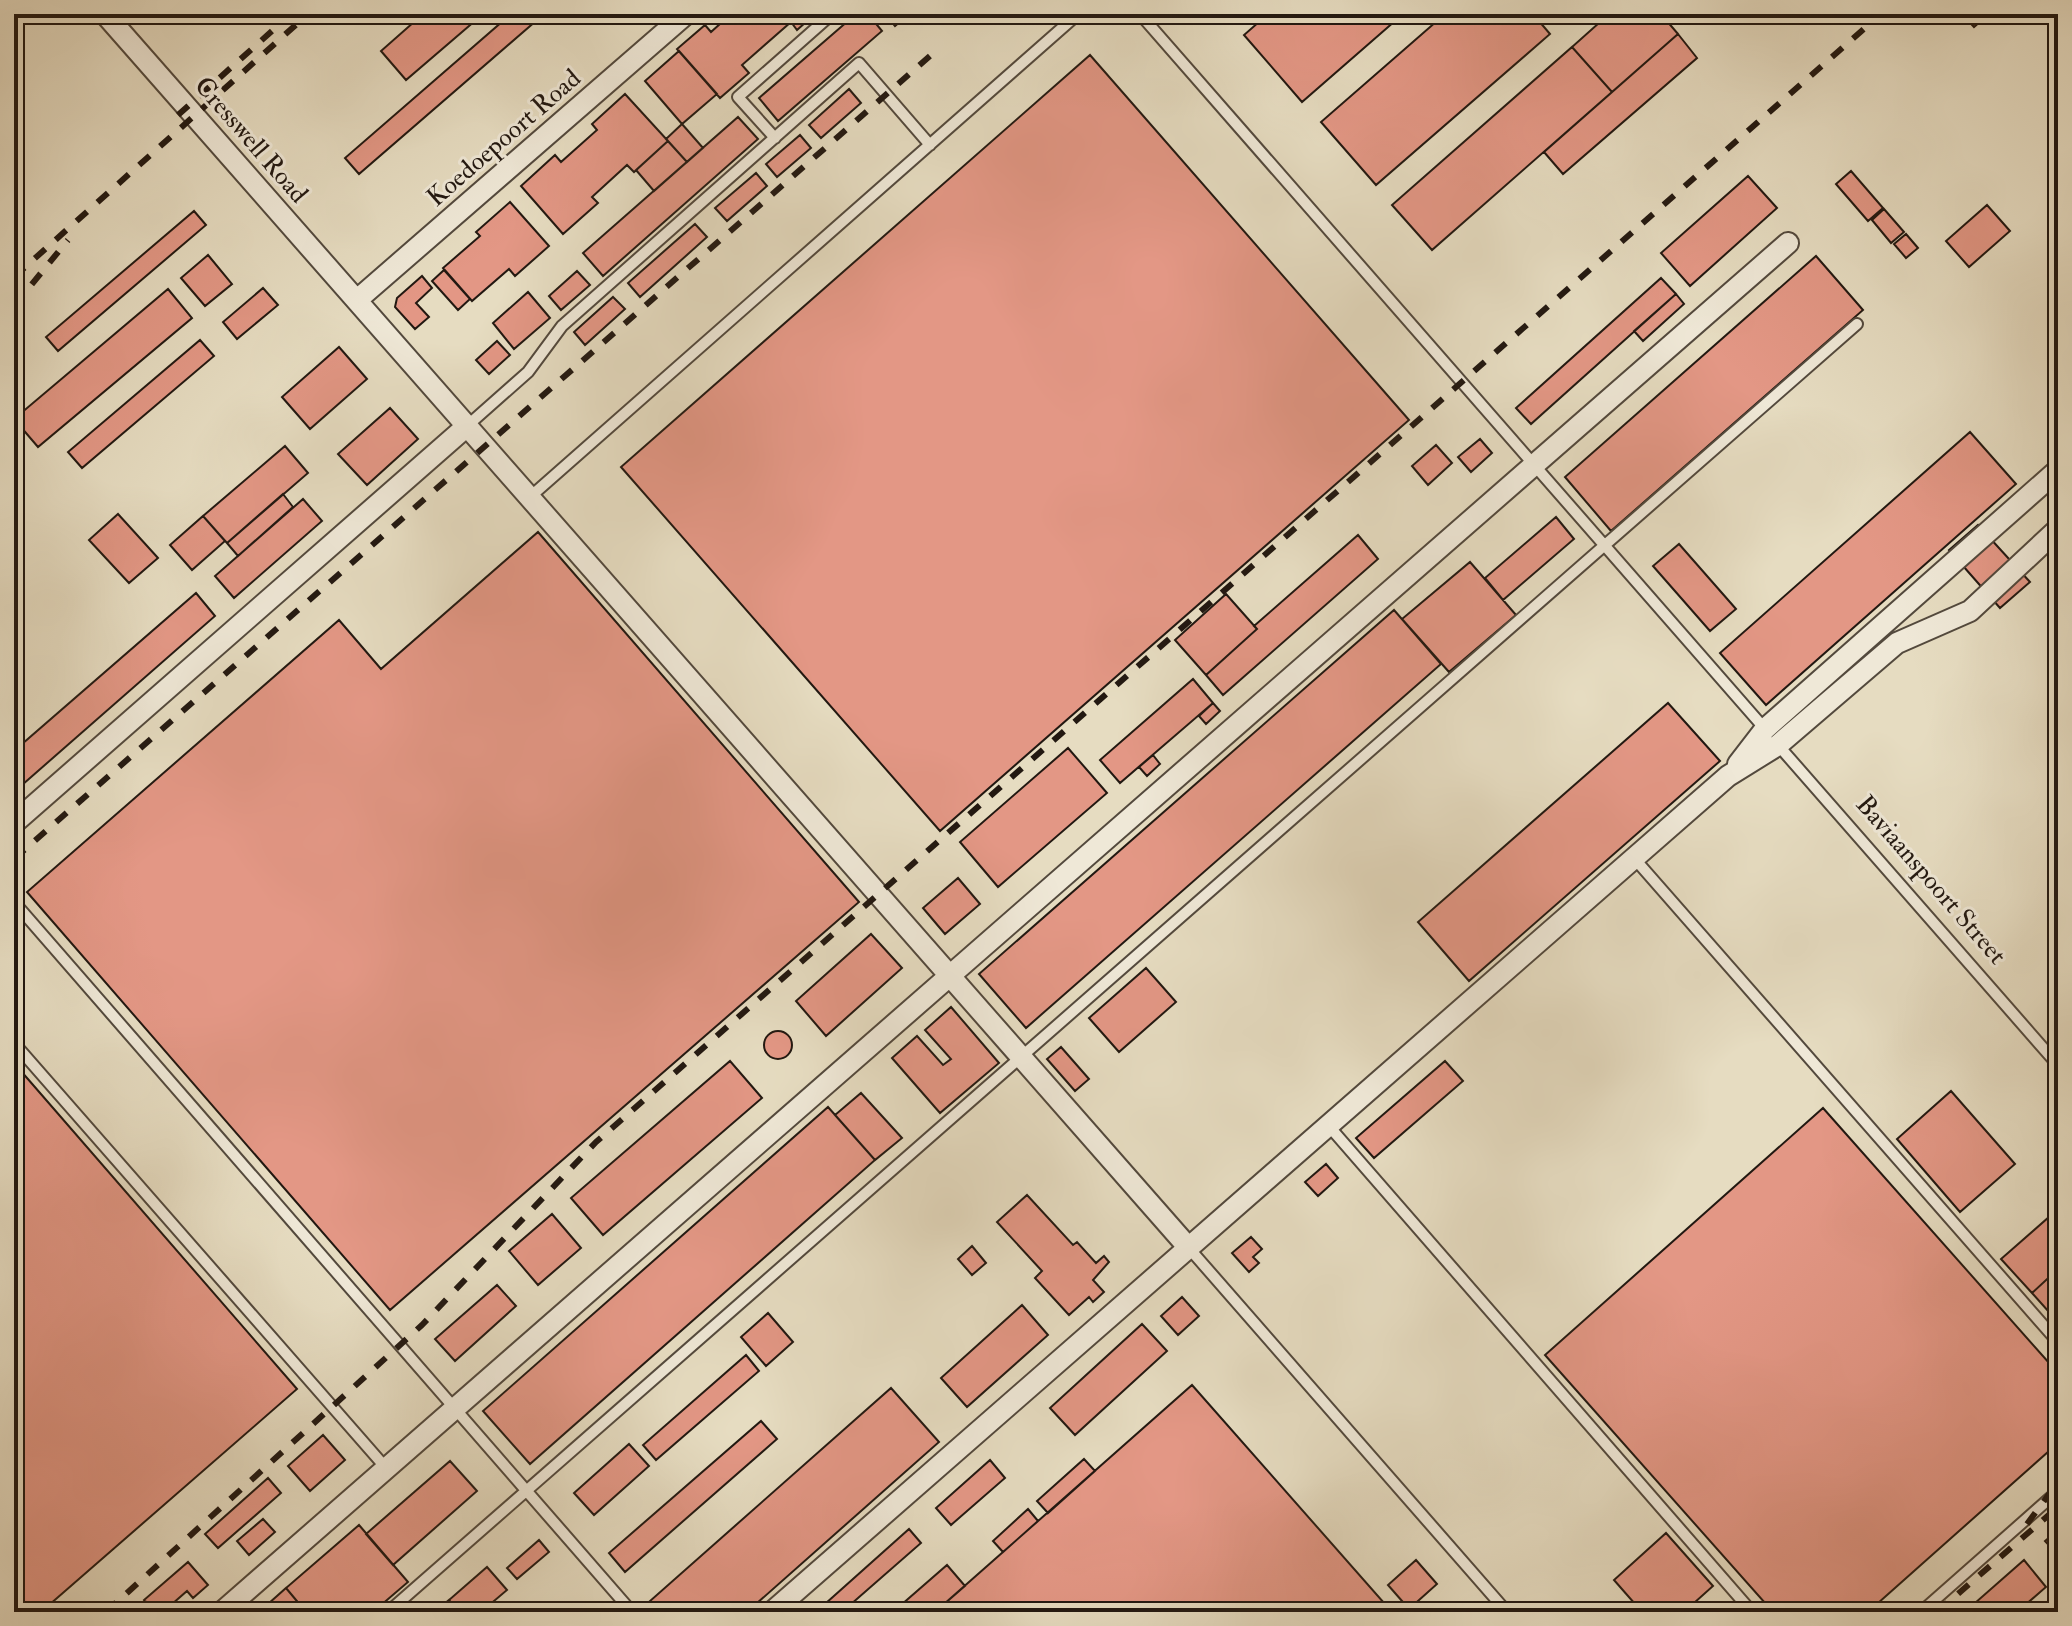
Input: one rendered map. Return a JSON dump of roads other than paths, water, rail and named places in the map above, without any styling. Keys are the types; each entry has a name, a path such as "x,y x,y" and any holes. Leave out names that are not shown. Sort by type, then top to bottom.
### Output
{"street":[{"name":"Cresswell Road","path":"105,14 1188,1247"},
{"name":"Koedoepoort Road","path":"357,300 686,14"},
{"path":"222,1612 1788,243"},
{"path":"14,823 467,426"},
{"path":"772,1612 1728,776 2058,470"},
{"path":"1771,737 1897,643 1957,620 1970,611 2058,529"}],"lane":[{"path":"775,138 738,97 832,14"},
{"path":"530,497 1078,14"},
{"name":"Baviaanspoort Street","path":"1140,14 2058,1065"},
{"path":"467,426 528,372 562,326 859,63 930,145"},
{"path":"388,1612 1857,324"},
{"path":"1634,858 2058,1342"},
{"path":"14,902 632,1612"},
{"path":"14,1043 386,1468"},
{"path":"1328,1125 1752,1612"},
{"path":"1188,1247 1507,1612"},
{"path":"1921,1612 2058,1491"}],"railway":[{"path":"178,115 291,14"},
{"path":"14,277 308,14"},
{"path":"106,1612 422,1325 596,1142 1881,14"},
{"path":"14,859 938,49"},
{"path":"14,306 68,240"},
{"path":"2027,1524 2058,1482"},
{"path":"1937,1612 2058,1507"}]}
